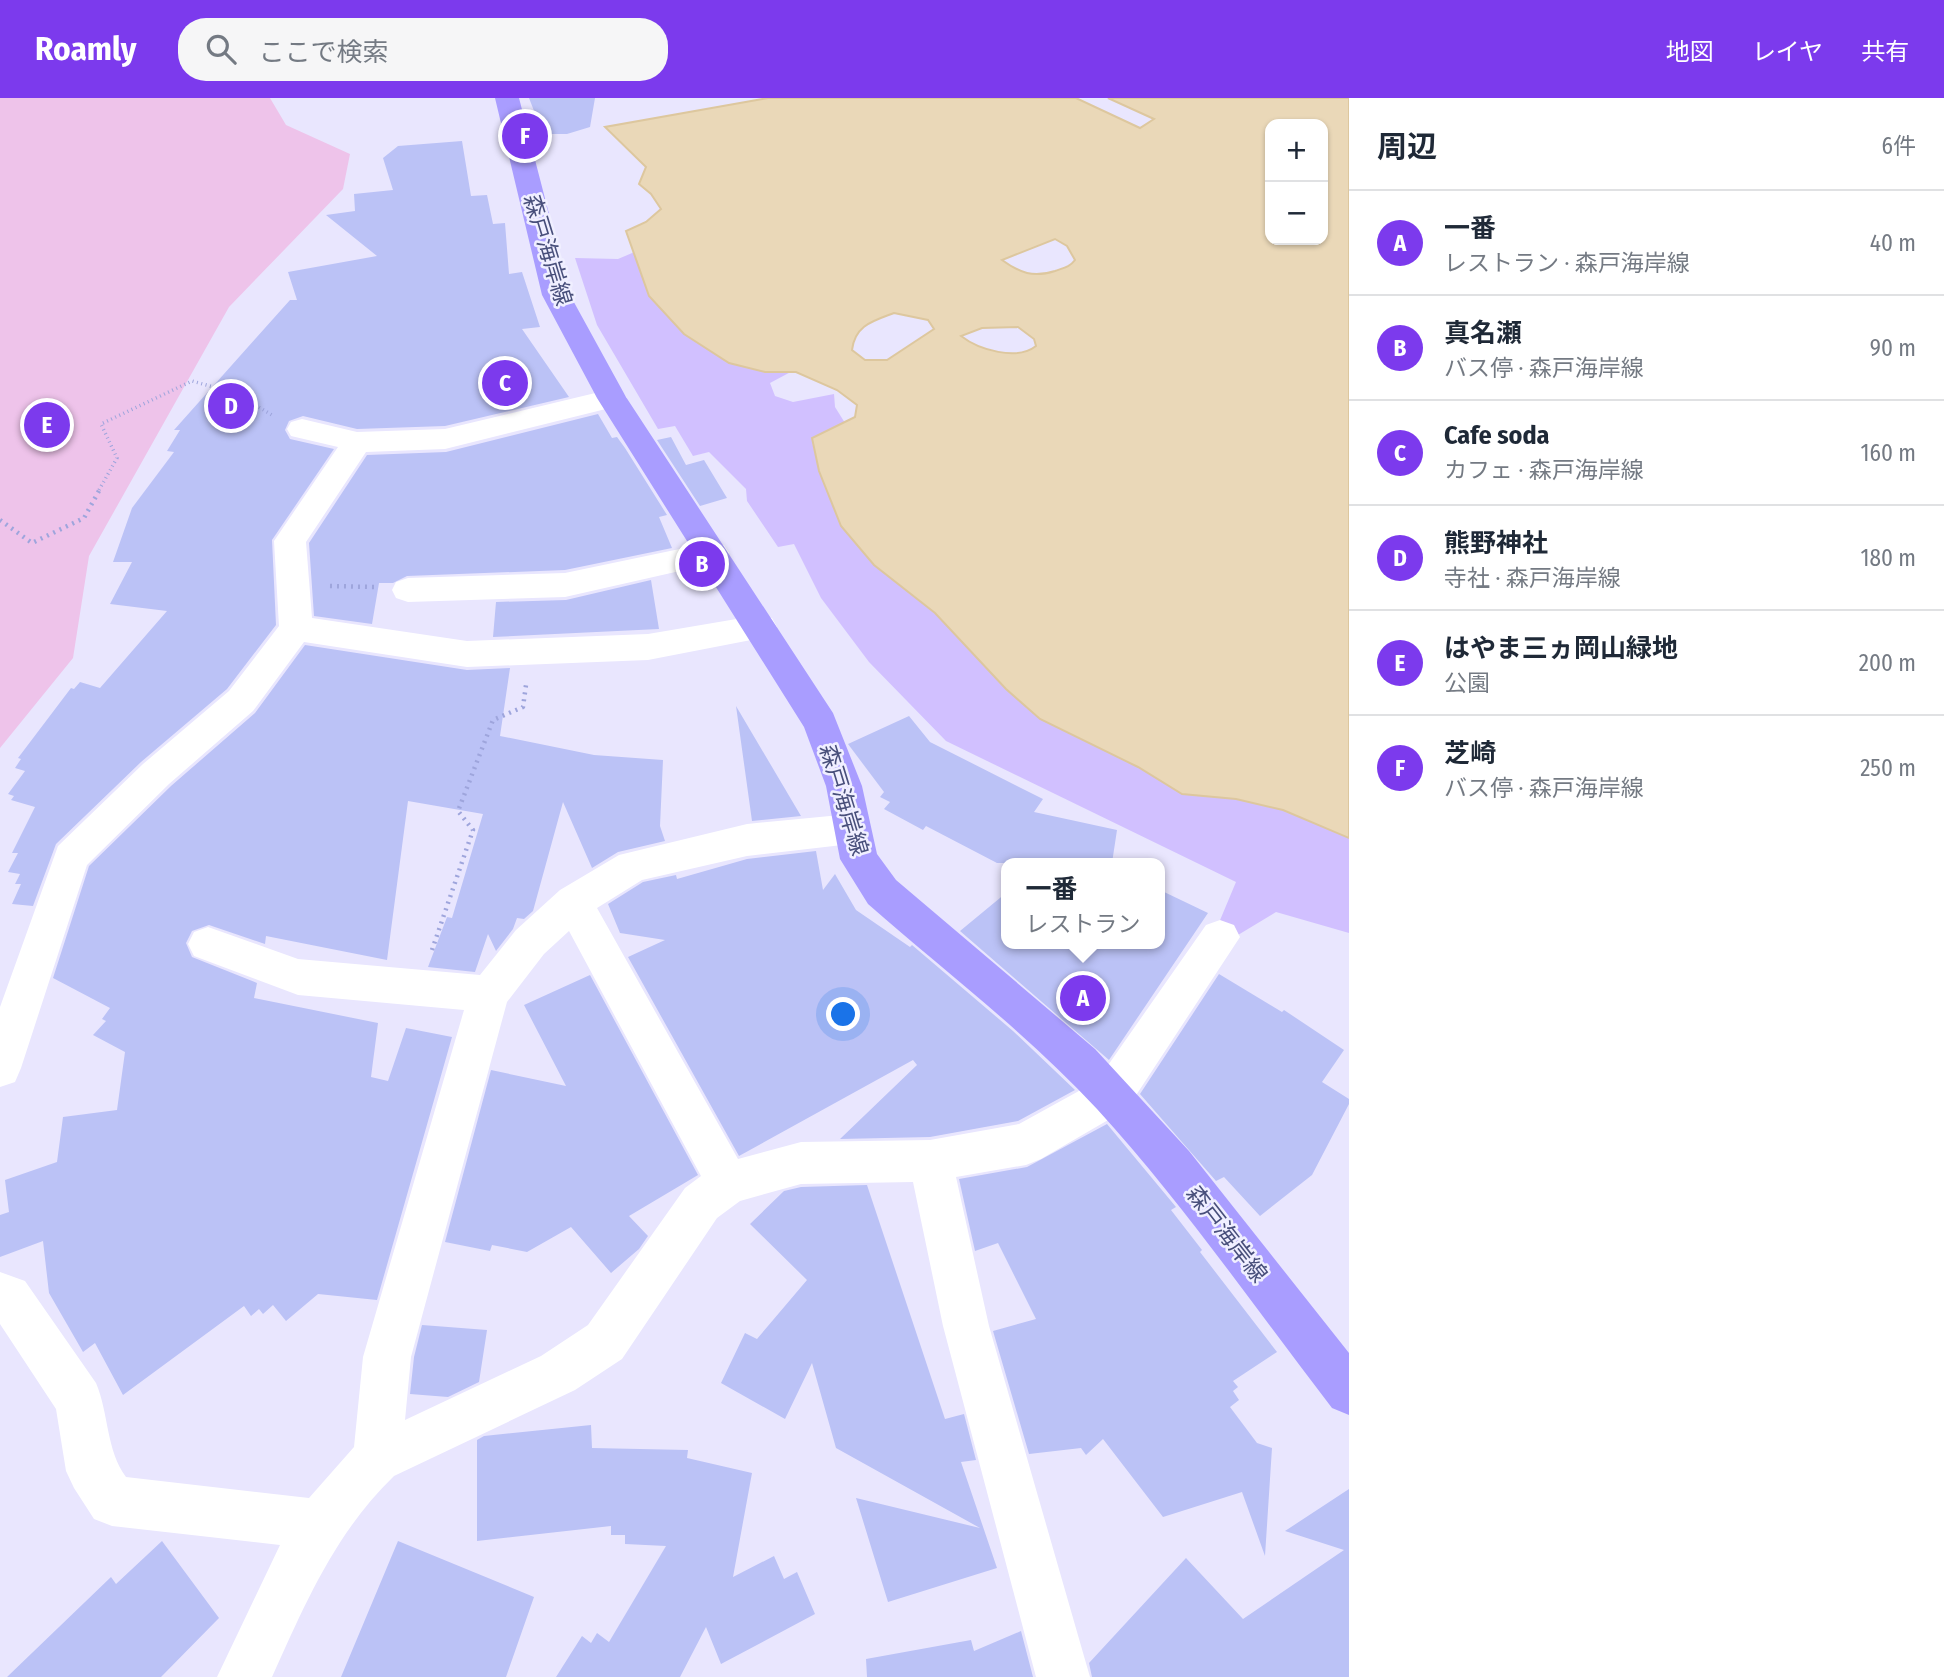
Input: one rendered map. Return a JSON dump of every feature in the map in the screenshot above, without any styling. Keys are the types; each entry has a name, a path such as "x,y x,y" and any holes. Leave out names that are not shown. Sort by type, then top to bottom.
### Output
{"main road":[{"name":"森戸海岸線","path":"507,98 556,295 612,398 820,723 844,786 859,859 882,892 1080,1063 1111,1095 1174,1166 1349,1391"}],"street":[{"path":"302,429 357,442 445,439 612,398"},
{"path":"0,1068 71,857 156,774 241,701 296,628 290,541 357,442"},
{"path":"408,590 565,584 713,553"},
{"path":"296,628 467,654 648,647 760,627"},
{"path":"377,1459 387,1357 489,994 530,942 574,902 632,866 747,840 851,829"},
{"path":"574,902 728,1183"},
{"path":"244,1677 318,1524 377,1459 558,1373 605,1342 701,1203 728,1183 801,1163 930,1161 1026,1144 1111,1095 1220,937"},
{"path":"208,944 298,978 489,994"},
{"path":"930,1161 966,1326 1010,1494 1063,1677"},
{"path":"0,1295 9,1297 79,1401 91,1471 112,1501 318,1524"}],"path":[{"path":"0,520 32,543 84,518 117,458 101,424 192,381 235,393 255,407 302,429"},
{"path":"291,585 408,590"},
{"path":"419,988 473,830 458,811 494,720 523,707 531,653"}],"shaded area":[{"path":"0,98 270,98 286,125 350,154 343,189 229,307 89,556 73,658 0,748"},
{"path":"768,98 1076,98 1140,128 1154,119 1108,98 1349,98 1349,838 1283,810 1236,799 1182,794 1138,767 1040,719 1006,689 935,613 874,565 841,526 819,471 812,438 855,417 857,405 837,390 796,372 765,372 729,363 684,334 649,296 626,231 646,222 661,209 651,194 639,184 646,167 605,127","holes":["1055,239 1067,246 1075,260 1064,268 1033,274 1021,271 1002,260","894,313 928,320 934,329 887,360 865,360 852,350 861,329","1018,327 1034,339 1036,346 1019,353 998,352 978,346 961,336 982,328"]}],"sand":[{"path":"651,245 800,367 770,383 775,396 793,402 834,394 835,407 845,423 812,438 813,446 841,526 874,565 935,613 1006,689 1040,719 1138,767 1182,794 1236,799 1283,810 1349,838 1349,933 1276,912 1238,935 1218,925 1236,882 946,741 869,662 821,598 794,544 778,547 747,501 746,489 709,452 693,456 675,426 658,429 597,325 575,258 618,259"}],"building":[{"path":"529,98 595,98 590,127 567,134 543,134"},
{"path":"462,141 471,196 487,195 493,224 505,223 509,274 522,272 540,327 522,329 569,397 445,426 357,429 303,416 289,421 285,430 290,439 334,449 272,540 276,625 227,689 141,762 56,844 33,906 12,904 21,884 15,884 20,874 8,872 18,853 12,853 35,807 11,800 14,796 8,794 25,771 15,768 21,759 18,758 71,688 74,689 80,682 100,688 167,611 110,604 132,562 113,562 132,508 174,452 167,451 180,430 174,430 290,300 297,300 288,272 377,256 326,215 355,211 354,194 393,190 383,158 398,146"},
{"path":"598,414 612,438 617,437 625,448 667,515 659,517 672,548 565,570 407,576 393,583 379,583 372,624 314,616 309,543 367,455 446,452"},
{"path":"671,437 686,465 704,460 727,498 700,506 657,440"},
{"path":"651,580 659,629 493,637 496,602 566,600"},
{"path":"305,645 467,670 510,668 500,736 594,755 663,760 660,826 665,841 618,852 592,868 563,802 533,911 524,919 517,918 513,929 496,951 488,934 475,972 428,967 447,917 452,918 483,814 408,801 387,960 266,936 265,944 209,925 192,931 186,943 192,957 257,983 254,998 378,1023 371,1077 388,1081 406,1028 452,1037 377,1300 318,1294 286,1321 273,1305 263,1314 259,1309 251,1316 244,1306 123,1395 95,1343 83,1352 49,1293 43,1241 0,1257 0,1215 9,1212 5,1180 57,1162 63,1117 117,1110 125,1052 93,1035 106,1021 102,1019 110,1008 53,978 89,866 171,786 255,713"},
{"path":"736,706 801,816 752,821"},
{"path":"909,716 930,742 1043,799 1034,812 1117,830 1113,858 1001,858 1001,863 997,863 926,826 923,830 884,809 890,802 880,797 884,792 848,744"},
{"path":"816,851 823,890 835,874 856,910 910,947 912,945 1013,1031 1075,1090 1018,1121 930,1137 840,1139 917,1065 913,1060 739,1156 628,957 665,940 620,933 608,904 643,882 676,875 677,879 747,859"},
{"path":"1165,892 1208,913 1109,1060 960,931 1001,897 1001,949 1165,949"},
{"path":"1219,974 1282,1012 1284,1010 1344,1050 1322,1082 1349,1099 1349,1104 1312,1175 1260,1216 1224,1177 1216,1181 1140,1094"},
{"path":"590,975 698,1175 629,1216 648,1236 639,1249 611,1273 571,1227 527,1252 492,1245 490,1251 445,1242 491,1070 566,1086 524,1005"},
{"path":"1107,1124 1176,1207 1171,1210 1202,1250 1200,1252 1277,1352 1233,1381 1238,1387 1233,1391 1239,1400 1230,1407 1257,1443 1272,1448 1265,1556 1242,1492 1163,1517 1103,1439 1086,1455 1081,1448 1029,1454 993,1331 1036,1319 998,1243 975,1251 959,1179 1027,1167"},
{"path":"867,1185 945,1419 964,1414 976,1460 961,1462 997,1568 888,1602 856,1498 980,1528 836,1448 812,1363 785,1419 721,1383 745,1333 757,1339 807,1280 750,1224 784,1191 801,1187"},
{"path":"422,1325 487,1330 479,1382 448,1397 410,1394 414,1357"},
{"path":"591,1425 592,1448 688,1450 687,1458 752,1473 733,1577 774,1556 784,1579 797,1572 815,1614 721,1664 706,1627 680,1677 556,1677 582,1636 591,1643 597,1633 609,1642 666,1546 625,1544 625,1535 611,1535 611,1526 477,1541 477,1440 484,1436"},
{"path":"1349,1489 1349,1677 1092,1677 1089,1663 1186,1558 1243,1619 1344,1550 1285,1531"},
{"path":"162,1541 219,1618 161,1677 7,1677 111,1577 116,1584"},
{"path":"398,1541 534,1597 506,1677 341,1677"},
{"path":"1021,1631 1033,1677 867,1677 866,1659 971,1640 974,1651"}],"place":[{"name":"芝崎","path":"525,136"},
{"name":"Cafe soda","path":"505,383"},
{"name":"熊野神社","path":"231,406"},
{"name":"はやま三ヵ岡山緑地","path":"47,425"},
{"name":"真名瀬","path":"702,564"},
{"name":"一番","path":"1083,998"}]}
